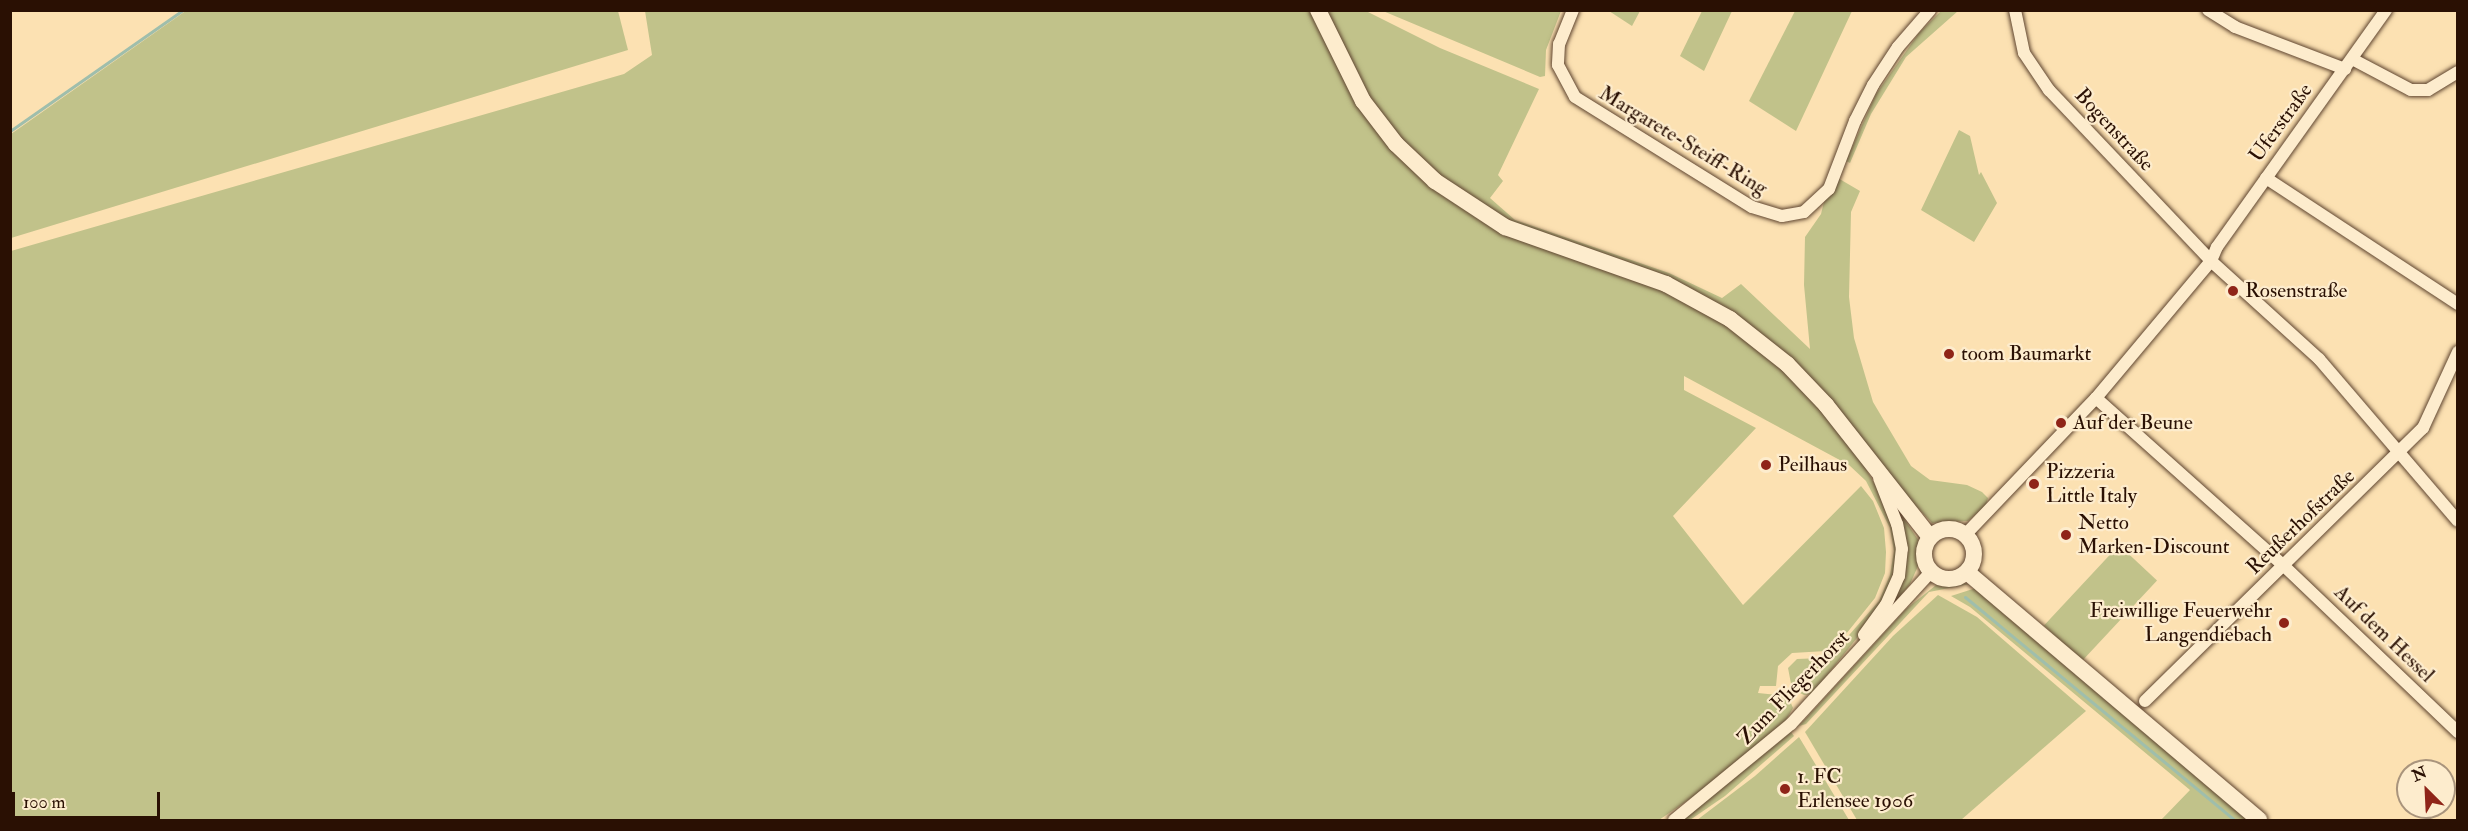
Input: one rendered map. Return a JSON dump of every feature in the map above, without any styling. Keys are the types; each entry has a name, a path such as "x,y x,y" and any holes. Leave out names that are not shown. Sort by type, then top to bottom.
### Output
{"main road":[{"path":"1318,10 1348,78 1363,101 1396,144 1435,181 1505,227 1666,284 1730,319 1788,364 1826,405 1930,537"},
{"path":"1944,530 1965,535 1973,549 1967,572 1953,579 1931,572 1924,559 1930,537 1944,530"},
{"path":"1967,572 2259,820"}],"street":[{"name":"Margarete-Steiff-Ring","path":"1573,10 1559,44 1558,65 1575,97 1752,207 1782,216 1804,212 1829,189 1855,121 1874,85 1898,47 1930,10"},
{"name":"Bogenstraße","path":"2015,10 2024,53 2049,90 2211,261"},
{"path":"2208,10 2235,27 2349,65 2411,90 2428,90 2457,72"},
{"name":"Uferstraße","path":"2211,261 2217,247 2349,65 2386,10"},
{"path":"2266,177 2457,304"},
{"path":"1965,535 2096,398 2211,261 2319,359 2457,521"},
{"name":"Reußerhofstraße","path":"2145,701 2423,428 2457,352"},
{"name":"Auf dem Hessel","path":"2096,398 2283,565 2457,732"},
{"path":"1840,672 1886,605 1899,576 1902,549 1897,524 1875,469"},
{"name":"Zum Fliegerhorst","path":"1674,820 1768,746 1840,672 1931,572"}],"green space":[{"path":"187,10 618,11 628,50 11,238 11,134"},
{"path":"1561,10 1546,50 1545,76 1540,77 1383,11"},
{"path":"645,11 1313,11 1344,80 1450,198 1663,289 1726,323 1785,368 1858,455 1882,497 1899,550 1897,576 1885,603 1812,694 1804,695 1792,689 1788,668 1797,659 1822,658 1835,651 1879,601 1890,575 1894,551 1890,528 1866,481 1849,465 1684,376 1684,390 1756,428 1673,516 1743,605 1861,486 1873,501 1884,528 1885,573 1875,598 1846,634 1826,651 1792,653 1778,666 1776,686 1760,686 1758,693 1788,696 1793,708 1786,720 1707,787 1659,820 11,820 11,251 624,74 652,55"},
{"path":"1324,11 1366,11 1440,48 1539,89 1498,175 1503,181 1490,198 1515,220 1669,273 1722,298 1741,284 1810,349 1804,285 1805,237 1821,214 1831,174 1860,191 1851,212 1849,297 1854,338 1873,402 1911,466 1930,480 1967,485 1982,492 1988,498 1986,505 1968,521 1932,523 1739,318 1548,239 1486,209 1423,162 1369,102"},
{"path":"1609,11 1640,11 1632,26"},
{"path":"1702,11 1732,11 1704,71 1680,56"},
{"path":"1795,11 1852,11 1796,131 1749,101"},
{"path":"1941,11 1958,11 1906,57 1871,114 1850,163 1846,161 1876,94 1919,33"},
{"path":"1959,130 1970,136 1979,175 1981,172 1997,203 1974,242 1921,210"},
{"path":"1898,510 1919,541 1919,564 1910,584 1889,610 1901,578"},
{"path":"2119,545 2157,580 2082,661 2044,625"},
{"path":"1940,582 1970,584 1929,592 1806,724 1799,726 1906,609"},
{"path":"1976,588 2253,820 2161,820 2190,790 1970,607 1951,596"},
{"path":"1938,595 1977,617 2086,711 1961,820 1857,820 1805,732 1893,636"},
{"path":"1791,732 1794,736 1725,796 1690,820 1683,820"},
{"name":"1. FC Erlensee 1906","path":"1799,737 1849,820 1697,820 1755,776"}],"waterway":[{"path":"10,131 183,10"},
{"path":"1965,597 2235,820"}],"place":[{"name":"Rosenstraße","path":"2233,291"},
{"name":"toom Baumarkt","path":"1949,354"},
{"name":"Auf der Beune","path":"2061,423"},
{"name":"Peilhaus","path":"1766,465"},
{"name":"Pizzeria Little Italy","path":"2034,484"},
{"name":"Netto Marken-Discount","path":"2066,535"},
{"name":"Freiwillige Feuerwehr Langendiebach","path":"2284,623"},
{"name":"1. FC Erlensee 1906","path":"1785,789"}]}
